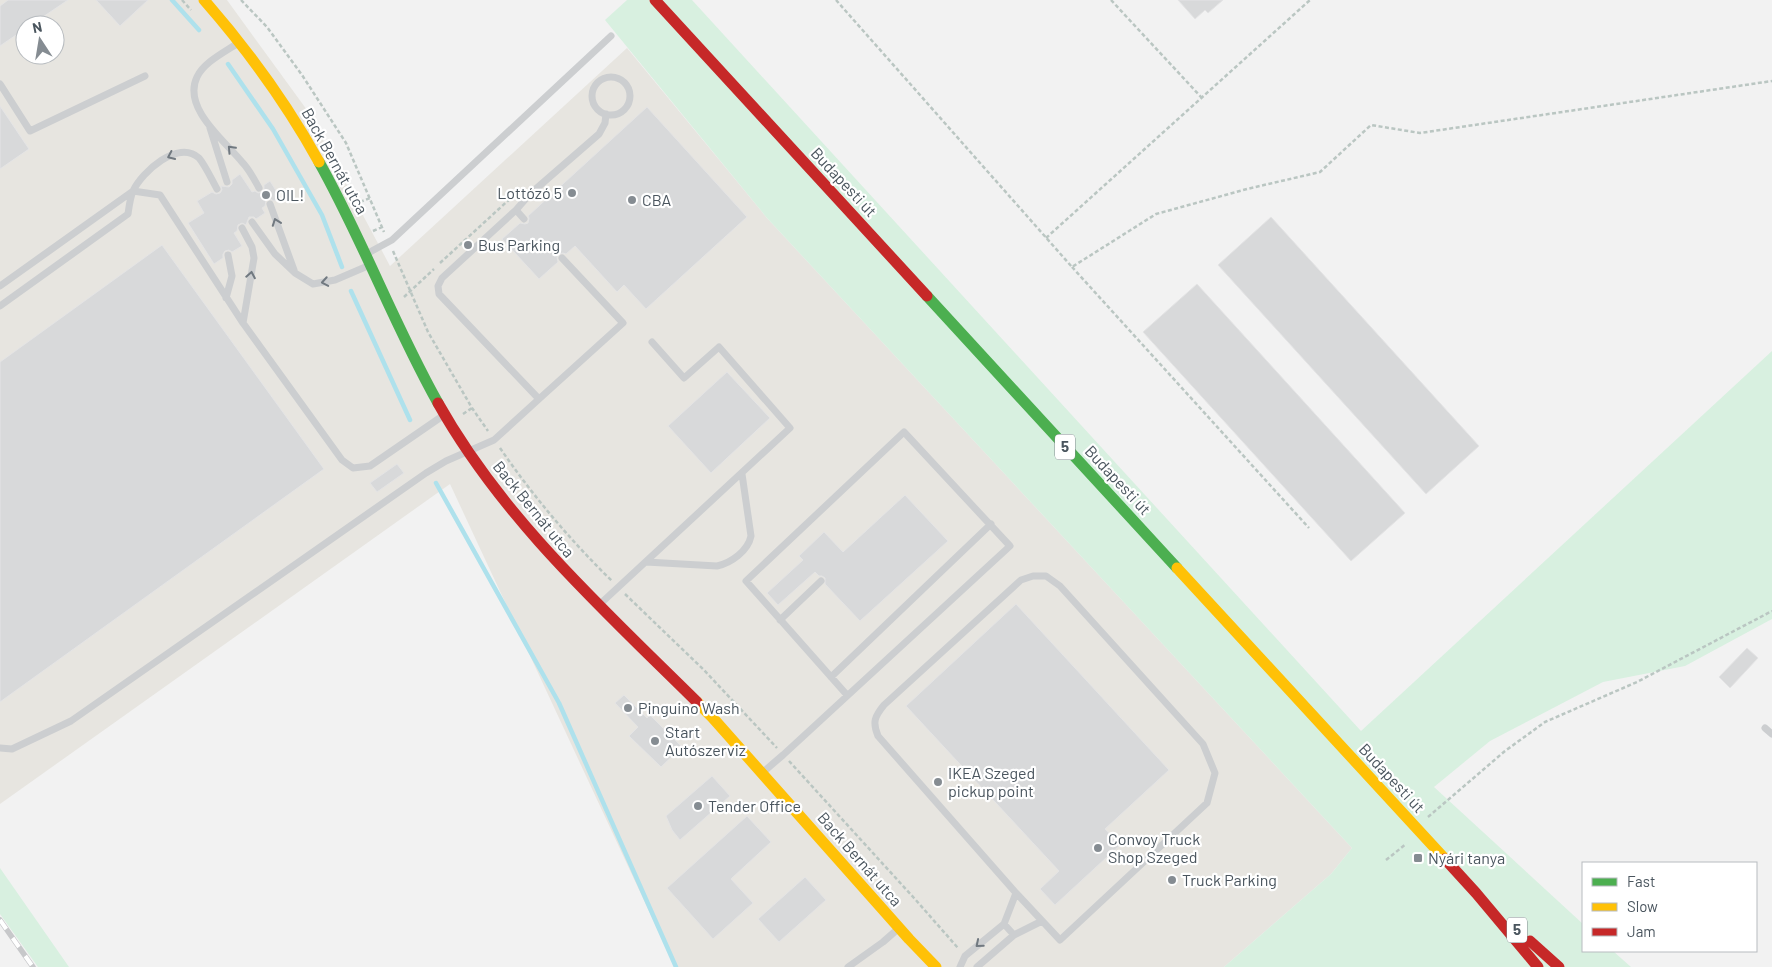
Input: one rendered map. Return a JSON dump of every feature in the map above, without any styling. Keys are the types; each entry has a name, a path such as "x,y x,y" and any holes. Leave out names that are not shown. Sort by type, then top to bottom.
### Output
{"main road":[{"name":"Back Bernát utca","path":"204,0 239,43 295,121 343,204 415,362 444,415 467,451 522,524 559,566 679,682 936,967"},
{"name":"Budapesti út","path":"655,0 1476,893 1538,967"},
{"name":"Budapesti út","path":"1476,893 1559,967"}],"lane":[{"path":"252,222 275,254 295,273 313,284 335,280 368,259 389,242 611,36"},
{"path":"239,43 207,64 197,77 194,96 199,110 208,125 244,163 259,188"},
{"path":"0,84 30,131 145,76"},
{"path":"608,78 620,79 625,83 630,94 627,106 618,114 606,114 600,111 593,101 594,89 602,80 608,78"},
{"path":"538,399 439,294 438,286 442,278 516,210 530,194 599,134 605,123 606,114"},
{"path":"208,125 227,182"},
{"path":"0,286 133,191 146,172 170,155 183,151 198,158 217,189"},
{"path":"133,191 160,195 243,323 342,460 353,468 370,466 444,415"},
{"path":"0,306 128,214 133,191"},
{"path":"270,204 295,273"},
{"path":"516,210 524,219"},
{"path":"242,228 252,247 254,258 243,323"},
{"path":"226,298 232,276 228,255"},
{"path":"0,748 12,749 71,721 426,473 446,461 494,440 623,323 562,258"},
{"path":"599,605 790,428 719,347 684,378 652,342"},
{"path":"762,774 1010,546 904,432 746,581 847,695"},
{"path":"646,562 717,566 726,565 733,560 750,542 751,536 742,474"},
{"path":"831,677 991,524"},
{"path":"1033,576 1046,576 1060,586 1202,744 1215,773 1207,803 1060,940 1042,921 878,736 873,726 875,716 884,705 1021,580 1033,576"},
{"path":"780,620 821,582"},
{"path":"1764,728 1772,734"},
{"path":"960,967 965,956 1004,924 1016,893"},
{"path":"977,967 1014,935 1042,921"},
{"path":"1004,924 1014,935"},
{"path":"848,967 899,928"}],"path":[{"path":"241,0 267,27 302,75 346,143 428,332 472,408 523,481 580,549 704,670 965,956"},
{"path":"836,0 1046,238 1309,528"},
{"path":"1111,0 1201,97"},
{"path":"1046,238 1310,0"},
{"path":"1072,266 1156,214 1247,189 1320,172 1371,124 1420,133 1772,81"},
{"path":"354,205 370,198"},
{"path":"367,233 382,227"},
{"path":"1416,828 1505,751 1545,722 1637,682 1772,611"},
{"path":"1386,860 1406,844"}],"shaded area":[{"path":"0,0 227,0 307,110 390,266 627,48 767,218 1352,848 1331,874 1224,967 675,967 450,484 0,804"}],"green space":[{"path":"627,0 692,0 1361,731 1772,351 1772,619 1685,666 1603,682 1490,741 1434,787 1582,923 1582,952 1614,952 1631,967 1224,967 1331,874 1352,848 767,218 605,20"},
{"path":"0,868 69,967 38,967 0,914"}],"building":[{"path":"8,0 68,0 46,15 15,15 15,36 0,46 0,6"},
{"path":"96,0 148,0 120,26"},
{"path":"1178,0 1223,0 1208,13 1205,10 1195,19"},
{"path":"0,106 29,149 0,169"},
{"name":"CBA","path":"647,107 747,217 646,309 624,285 617,292 575,246 566,254 559,254 557,257 558,262 539,279 502,239 520,223 528,223 528,216"},
{"path":"240,174 252,192 262,192 264,185 270,181 280,197 274,201 266,200 265,206 262,208 265,213 256,219 249,217 246,225 242,223 238,225 237,231 234,233 242,246 232,252 229,250 225,251 223,258 214,264 188,223 204,213 197,201 212,192 220,193 222,190 221,186 229,187 232,184 232,180"},
{"path":"1271,217 1479,446 1426,494 1218,265"},
{"path":"162,245 324,469 0,702 0,362"},
{"path":"1197,284 1405,513 1351,561 1143,332"},
{"path":"727,372 770,418 711,473 668,426"},
{"path":"397,464 404,473 377,492 370,483"},
{"path":"905,495 948,541 860,621 825,584 825,578 815,572 778,605 767,593 803,560 799,556 824,532 843,552"},
{"path":"1016,604 1169,770 1105,829 1120,845 1055,905 1040,889 1059,871 906,706"},
{"path":"1747,648 1758,658 1730,688 1719,677"},
{"name":"Start Autószerviz","path":"624,695 647,718 650,715 682,747 661,767 629,736 638,727 615,703"},
{"name":"Tender Office","path":"712,776 730,796 680,840 672,830 666,816"},
{"path":"747,816 771,842 731,879 753,903 713,939 667,888"},
{"path":"805,877 826,900 779,942 758,919"}],"waterway":[{"path":"172,0 199,30"},
{"path":"228,64 273,129 322,215 342,267"},
{"path":"351,291 410,420"},
{"path":"436,483 559,703 676,967"}],"railway":[{"path":"0,920 33,967"}],"traffic: fast":[{"path":"319,162 438,403"},
{"path":"927,296 1177,568"}],"traffic: slow":[{"path":"204,0 266,78 319,162"},
{"path":"1177,568 1445,859"},
{"path":"697,702 936,967"}],"traffic: jam":[{"path":"655,0 927,296"},
{"path":"438,403 464,445 493,486 524,524 591,597 697,702"},
{"path":"1445,859 1538,967"},
{"path":"1530,941 1559,967"}],"place":[{"name":"Lottózó 5","path":"572,193"},
{"name":"OIL!","path":"266,195"},
{"name":"CBA","path":"632,200"},
{"name":"Bus Parking","path":"468,245"},
{"name":"Pinguino Wash","path":"628,708"},
{"name":"Start Autószerviz","path":"655,741"},
{"name":"IKEA Szeged pickup point","path":"938,782"},
{"name":"Tender Office","path":"698,806"},
{"name":"Convoy Truck Shop Szeged","path":"1098,848"},
{"name":"Nyári tanya","path":"1418,858"},
{"name":"Truck Parking","path":"1172,880"}]}
